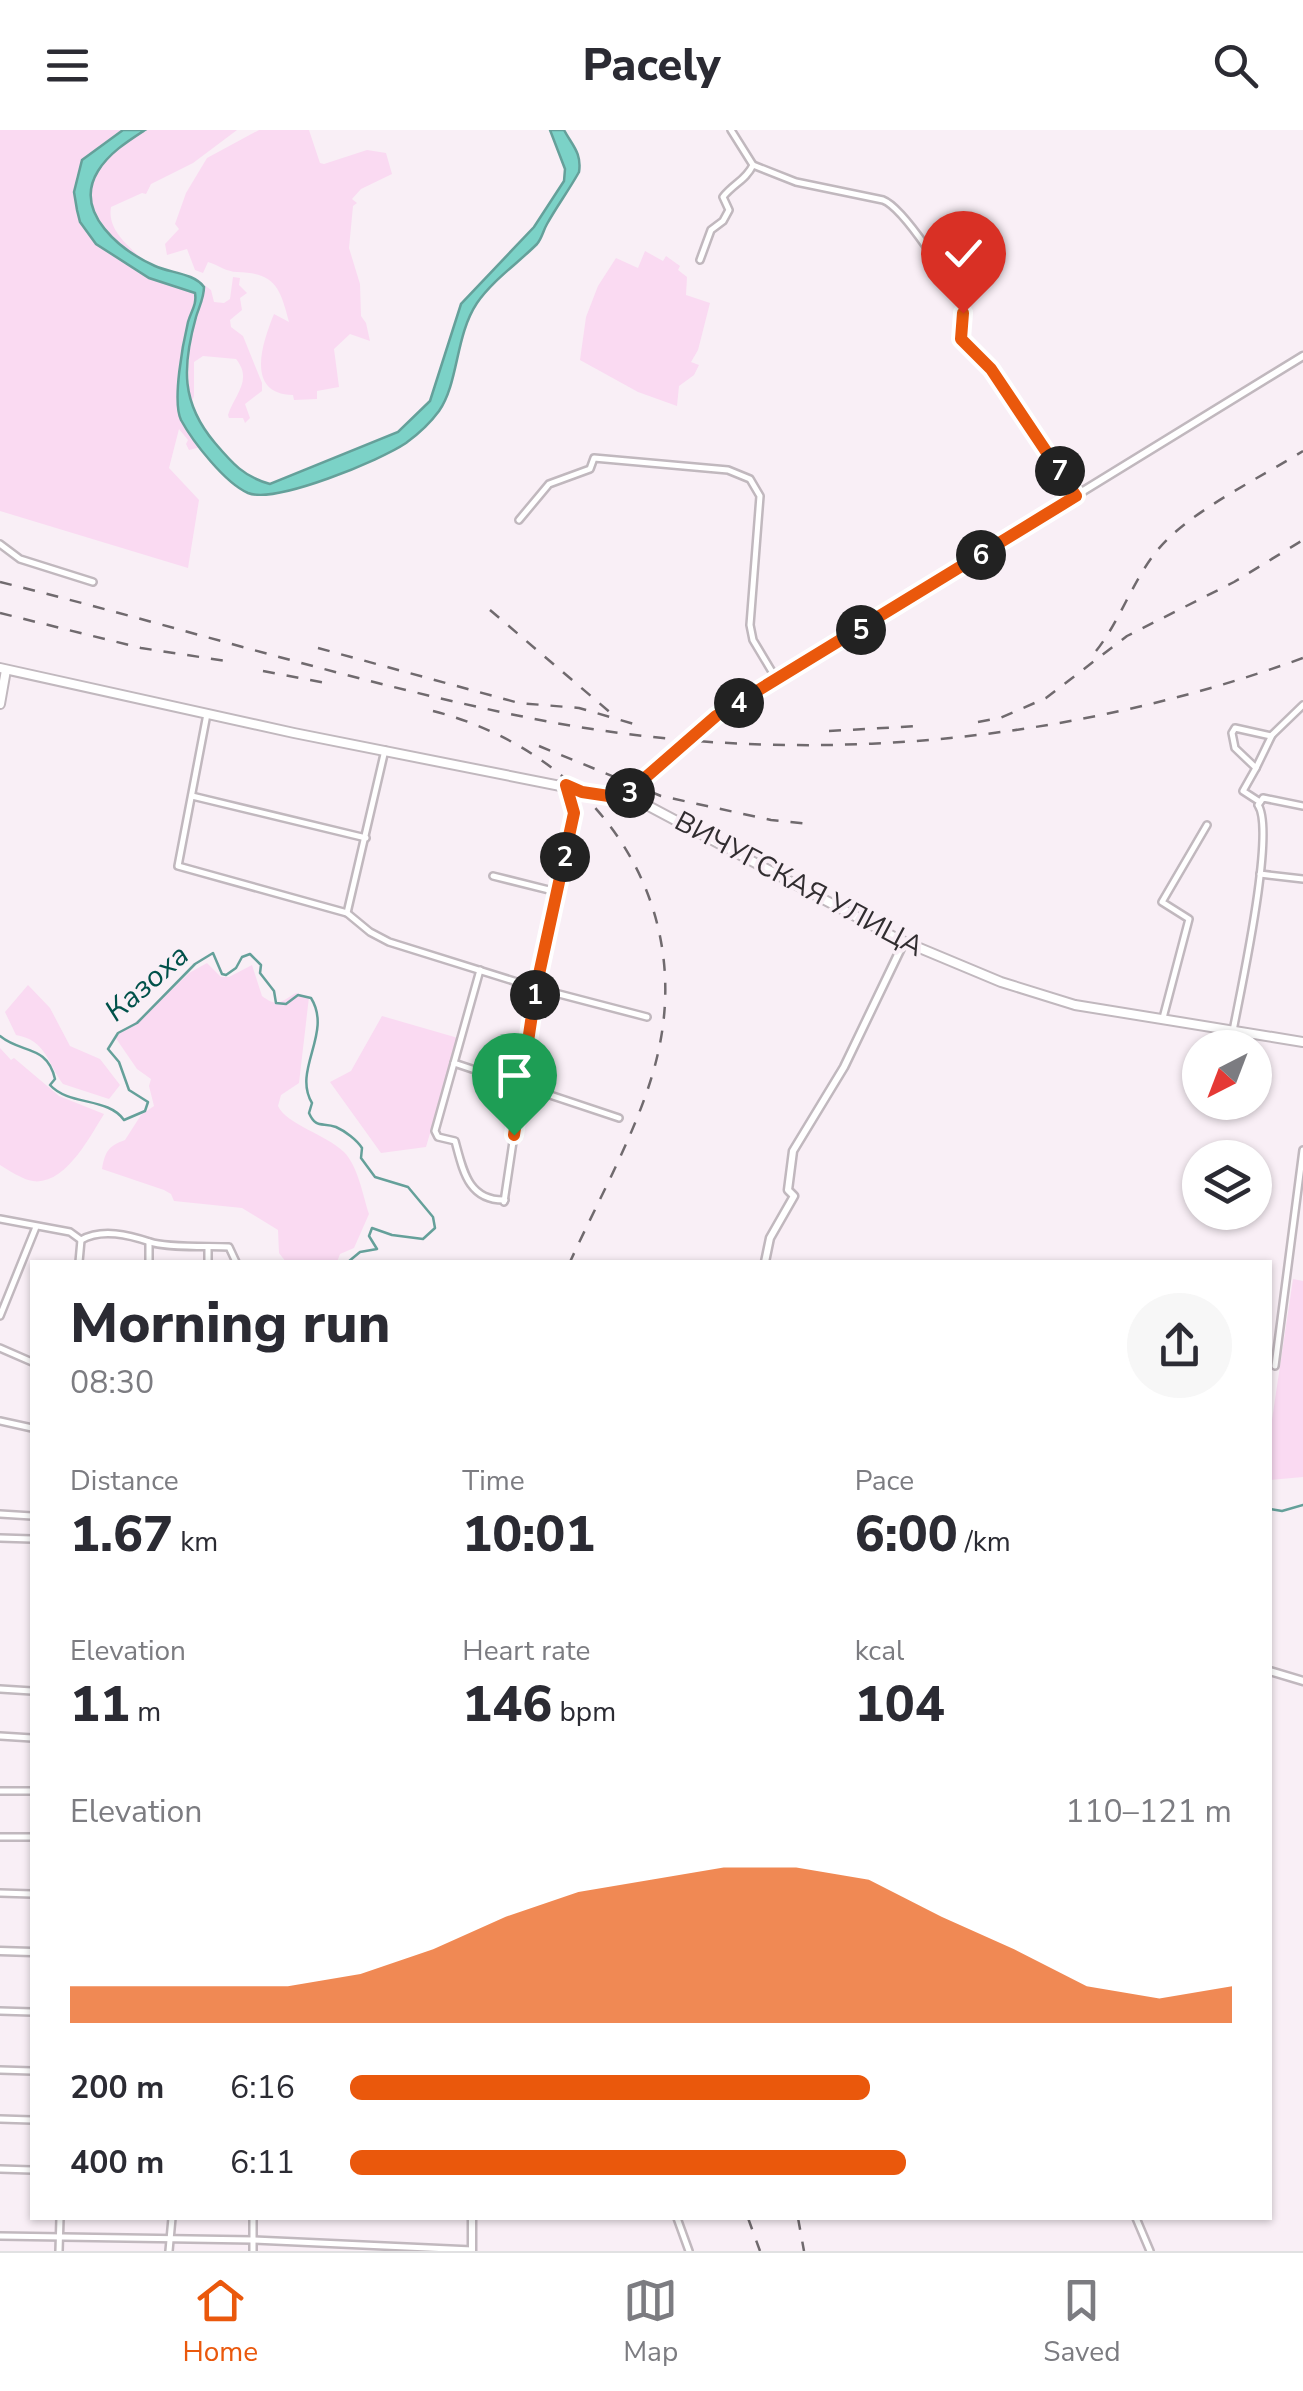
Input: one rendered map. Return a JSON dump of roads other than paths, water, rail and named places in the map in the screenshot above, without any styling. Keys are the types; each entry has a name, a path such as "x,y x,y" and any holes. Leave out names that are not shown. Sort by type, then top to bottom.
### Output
{"main road":[{"path":"0,704 3,669"},
{"name":"ВИЧУГСКАЯ УЛИЦА","path":"3,669 622,798 666,813 904,942 986,976 1056,1000 1221,1030"},
{"name":"ВИЧУГСКАЯ УЛИЦА","path":"1272,1038 1303,1042"}],"street":[{"path":"731,130 753,165 796,182 883,200 895,206 903,221 917,232 961,305 961,339 1008,392 1076,496"},
{"path":"700,260 712,230 729,210 723,197 735,182 748,176 753,165"},
{"path":"622,798 716,716 1303,356"},
{"path":"519,520 549,484 590,469 594,458 728,470 750,478 760,496 750,626 777,681"},
{"path":"0,544 20,559 93,582"},
{"path":"1233,1030 1260,874 1265,820 1259,803 1243,790 1272,735 1303,705"},
{"path":"208,714 178,866 347,913 378,937 536,988 646,1017"},
{"path":"1256,768 1235,748 1232,733 1235,728 1272,735"},
{"path":"347,913 385,750"},
{"path":"480,970 436,1134 455,1141 464,1177 477,1192 504,1202 536,988 574,813 566,785"},
{"path":"192,796 366,838"},
{"path":"1259,803 1263,798 1303,806"},
{"path":"1162,1020 1189,919 1162,902 1207,824"},
{"path":"1260,874 1303,879"},
{"path":"492,876 557,892"},
{"path":"765,1260 770,1238 794,1196 788,1190 792,1151 844,1067 904,942"},
{"path":"454,1063 618,1118"},
{"path":"1275,1366 1303,1150"},
{"path":"0,1218 70,1232 82,1240"},
{"path":"0,1316 36,1228"},
{"path":"82,1240 124,1234 150,1242 229,1248 235,1260"},
{"path":"80,1260 82,1240"},
{"path":"149,1260 150,1242"},
{"path":"208,1247 208,1260"},
{"path":"0,1348 30,1361"},
{"path":"0,1421 30,1428"},
{"path":"0,1514 30,1516"},
{"path":"0,1538 30,1539"},
{"path":"1272,1672 1303,1681"},
{"path":"0,1689 30,1690"},
{"path":"0,1736 30,1738"},
{"path":"0,1791 30,1791"},
{"path":"0,1837 30,1838"},
{"path":"0,1893 30,1894"},
{"path":"0,1951 30,1952"},
{"path":"0,2011 30,2012"},
{"path":"0,2070 30,2071"},
{"path":"0,2119 30,2120"},
{"path":"0,2169 30,2170"},
{"path":"58,2251 60,2220"},
{"path":"169,2251 172,2220"},
{"path":"253,2220 253,2251"},
{"path":"0,2236 253,2240 306,2247 366,2244 372,2249 472,2251 472,2220"},
{"path":"678,2220 689,2251"},
{"path":"1137,2220 1150,2251"}],"waterway":[{"name":"Казоха","path":"0,1036 46,1060 55,1079 50,1085 58,1092 108,1108 124,1120 145,1111 148,1102 129,1090 119,1062 108,1049 118,1033 137,1023 195,964 213,953 226,975 242,957 250,954 261,965 260,973 274,991 276,1003 286,1004 298,995 311,998 317,1011 316,1038 306,1078 312,1118 350,1136 362,1148 361,1158 375,1177 408,1187 433,1217 435,1228 423,1239 372,1228 369,1236 377,1249 360,1252 350,1260"},
{"name":"Казоха","path":"1272,1509 1282,1511 1303,1505"}],"railway":[{"path":"1096,651 1148,564 1169,538 1204,510 1303,451"},
{"path":"978,722 1000,718 1046,698 1127,636 1234,582 1303,540"},
{"path":"0,582 455,702 618,733 717,742 816,745 916,741 1015,730 1112,713 1209,689 1303,658"},
{"path":"490,610 612,714"},
{"path":"0,613 141,648 226,661"},
{"path":"318,648 519,703 579,708 634,724"},
{"path":"263,671 331,684"},
{"path":"433,711 488,730 538,758 582,794 617,836 644,884 660,937 665,993 651,1079 631,1132 571,1260"},
{"path":"829,731 918,726"},
{"path":"539,746 661,796 771,820 811,824"},
{"path":"749,2220 760,2251"},
{"path":"798,2220 804,2251"}]}
